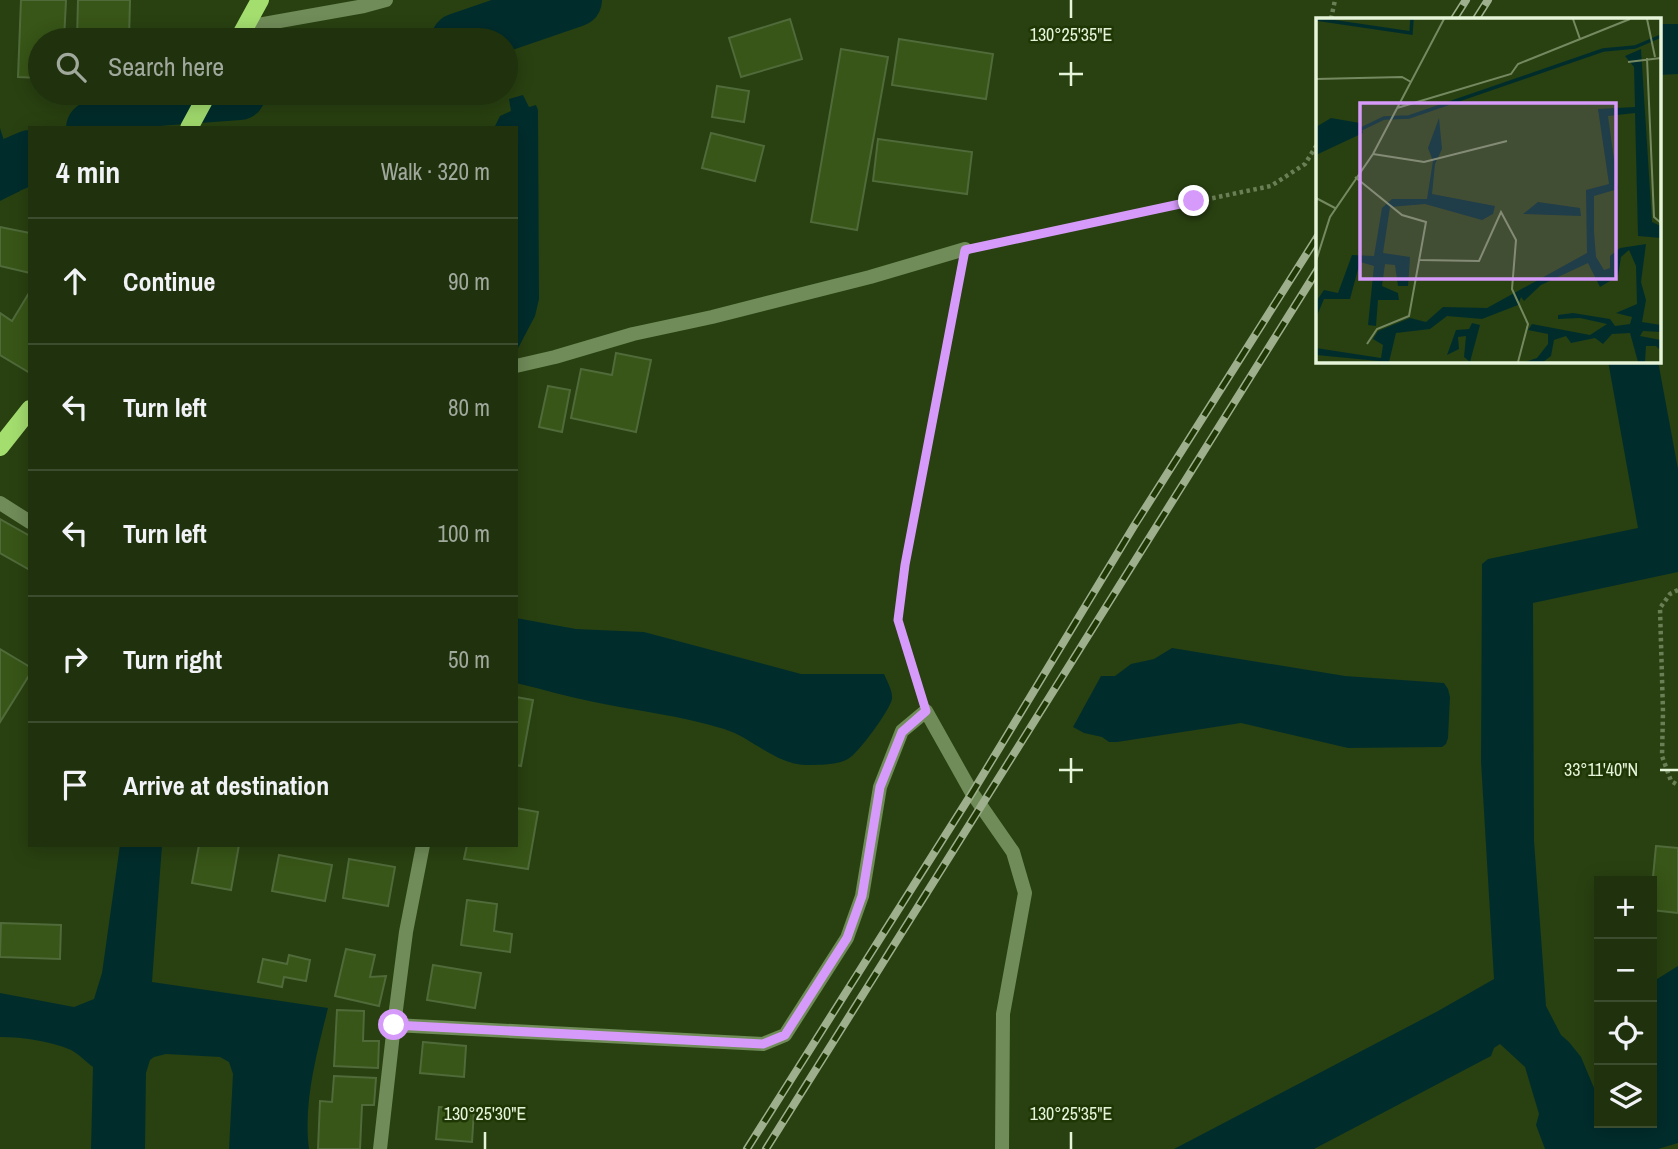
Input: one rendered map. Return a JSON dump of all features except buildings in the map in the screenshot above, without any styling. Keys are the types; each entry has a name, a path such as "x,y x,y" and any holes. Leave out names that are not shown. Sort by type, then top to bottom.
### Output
{"main road":[{"path":"245,28 261,0"},
{"path":"190,126 201,105"},
{"path":"0,447 28,412"}],"street":[{"path":"268,28 386,0"},
{"path":"518,366 633,334 870,277 965,250"},
{"path":"0,503 28,521"},
{"path":"394,1025 763,1044 785,1035 847,938 862,896 880,787 902,732 926,711 972,793 1013,852 1025,893 1003,1014 1002,1149"},
{"path":"380,1149 406,932 423,847"}],"path":[{"path":"1331,18 1335,0"},
{"path":"926,711 898,620 905,565 965,250 1270,186 1305,164 1316,147"},
{"path":"1678,590 1670,594 1660,608 1662,756 1671,781 1678,785"}],"water":[{"path":"1660,24 1678,24 1678,74 1660,75"},
{"path":"523,95 529,107 536,105 538,110 539,299 535,316 518,348 518,126 495,126 500,116 511,111 510,105 518,105 518,96"},
{"path":"0,128 20,191 0,201"},
{"path":"1608,362 1658,362 1678,469 1678,572 1533,603 1534,841 1546,1006 1561,1035 1581,1057 1594,1088 1594,1128 1657,1128 1657,979 1678,966 1678,1143 1658,1149 1545,1149 1536,1125 1539,1114 1525,1067 1500,1044 1494,1048 1491,1056 1314,1149 1174,1149 1494,979 1481,762 1482,564 1488,559 1638,528"},
{"path":"518,618 576,629 644,632 801,674 884,674 892,699 873,731 848,759 828,764 806,765 794,764 774,756 735,733 708,724 584,700 518,684"},
{"path":"1172,648 1345,676 1444,683 1450,697 1446,744 1442,747 1348,748 1241,723 1109,742 1073,727 1101,676 1115,676 1131,664 1154,659"},
{"path":"120,847 162,847 152,982 328,1008 309,1096 309,1149 229,1149 233,1074 229,1062 220,1057 166,1054 150,1060 146,1073 145,1149 91,1149 93,1067 63,1047 36,1040 0,1037 0,993 74,1007 94,999 102,973"}],"waterway":[{"path":"493,28 575,0"},
{"path":"97,126 143,105"},
{"path":"0,170 28,158"}],"railway":[{"path":"1455,18 1466,0"},
{"path":"1477,18 1488,0"},
{"path":"747,1149 972,793 1134,526 1316,239"},
{"path":"766,1149 1316,272"}],"route":[{"path":"394,1025 763,1044 785,1035 847,938 862,896 880,787 902,732 926,711 898,620 905,565 965,250 1194,201"}]}
